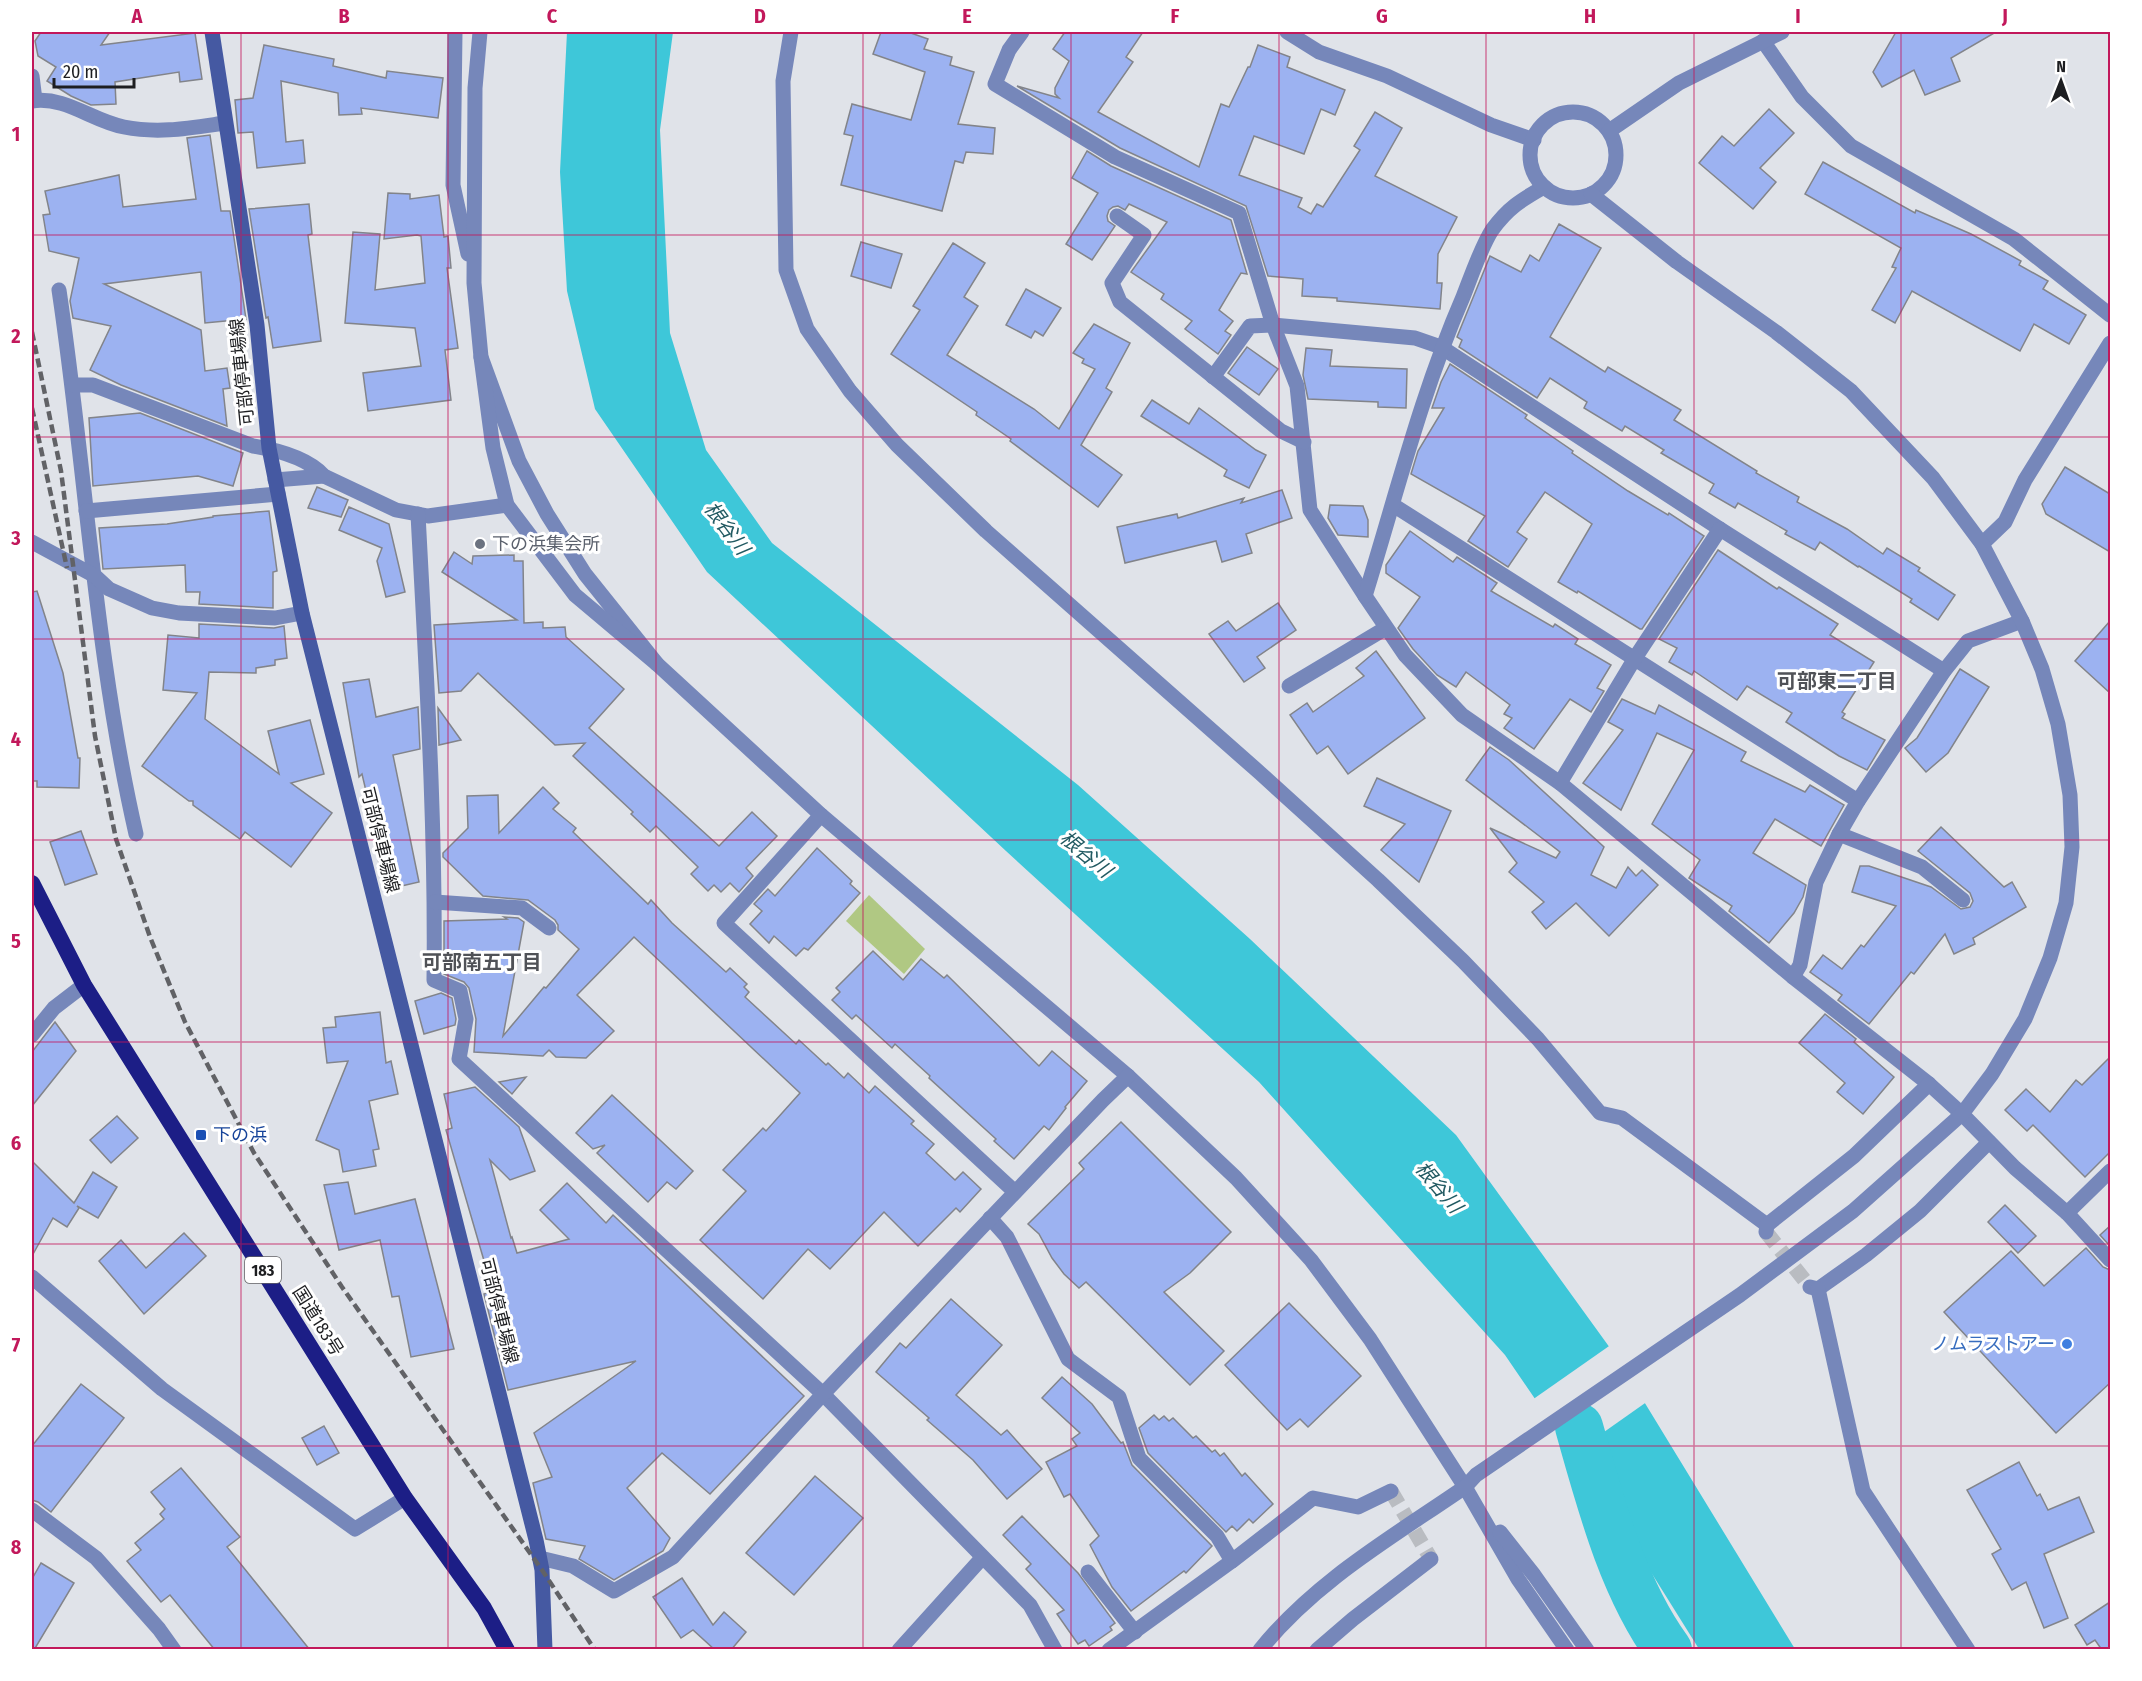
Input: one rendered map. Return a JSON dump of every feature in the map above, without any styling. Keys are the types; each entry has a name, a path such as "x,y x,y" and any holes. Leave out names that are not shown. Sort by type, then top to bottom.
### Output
{"highway":[{"name":"国道183号","path":"32,883 84,985 405,1498 483,1608 507,1650"}],"main road":[{"name":"可部停車場線","path":"212,32 257,326 269,448 302,613 540,1558 545,1650"}],"street":[{"path":"454,32 453,185 474,283"},
{"path":"480,32 475,88 474,283 493,448 507,505 575,595 657,664 821,815 1128,1076 1236,1178 1311,1260 1370,1339 1465,1487 1518,1579 1567,1650"},
{"path":"791,32 783,81 786,270 807,329 850,391 897,445 986,531 1269,781 1463,961 1538,1040 1600,1113 1622,1118 1766,1228 1854,1156 1929,1084"},
{"path":"1022,32 1010,50 995,84 1115,157 1239,213 1274,325 1297,386 1310,510 1405,655 1462,715 1560,783 1793,977 1929,1084 2015,1168 2067,1214 2110,1260"},
{"path":"1287,32 1319,52 1387,76 1491,124 1534,140"},
{"path":"1609,131 1679,83 1782,32"},
{"path":"1763,42 1802,97 1851,146 2014,238 2110,315"},
{"path":"32,76 33,101 57,101 122,127 159,132 225,123"},
{"path":"1571,112 1586,114 1599,121 1609,131 1617,154 1615,166 1610,178 1592,194 1580,198 1566,198 1544,187 1535,176 1531,162 1531,148 1534,140 1535,135 1545,123 1557,116 1571,112"},
{"path":"1365,596 1411,437 1441,347 1491,232 1514,204 1544,187"},
{"path":"1260,1650 1300,1606 1330,1581 1465,1487 1476,1475 1740,1295 1853,1211 1962,1114 1992,1074 2025,1019 2050,958 2066,903 2072,847 2070,795 2058,724 2042,669 2022,621 1982,544 1933,478 1851,391 1776,332 1677,262 1592,194"},
{"path":"1117,216 1144,235 1113,283 1120,302 1281,431 1304,442"},
{"path":"59,290 120,759 136,834"},
{"path":"1213,377 1250,326 1274,325 1415,338 1441,347 1720,529 1944,671"},
{"path":"1982,544 2005,522 2025,480 2110,343"},
{"path":"481,357 519,461 547,514 585,574 657,664"},
{"path":"73,385 93,385 253,446 269,448 316,466 324,476 396,510 428,516 507,505"},
{"path":"86,511 277,487 324,476"},
{"path":"1393,505 1858,801"},
{"path":"418,514 435,902 434,980 460,990 466,1019 459,1059 823,1394 1030,1605 1055,1650"},
{"path":"1560,783 1635,658 1720,529"},
{"path":"32,542 95,576 109,589 152,609 179,613 275,618 302,613"},
{"path":"1793,977 1800,964 1816,882 1858,801 1944,671 1968,641 2022,621"},
{"path":"1289,686 1386,628"},
{"path":"821,815 724,923 1014,1192"},
{"path":"1839,834 1922,867 1963,900"},
{"path":"435,902 522,908 549,928"},
{"path":"32,1035 54,1008 84,985"},
{"path":"540,1558 573,1566 614,1591 673,1557 1014,1192 1128,1076"},
{"path":"1968,1650 1863,1491 1814,1288 1866,1254 1920,1211 1989,1142"},
{"path":"2067,1214 2110,1171"},
{"path":"990,1218 1007,1237 1068,1359 1119,1397 1139,1458 1217,1536 1232,1561"},
{"path":"32,1277 162,1389 355,1529 405,1498"},
{"path":"1465,1487 1534,1575 1587,1650"},
{"path":"1109,1650 1232,1561 1313,1498 1358,1507 1391,1491"},
{"path":"32,1510 96,1558 159,1629 174,1650"},
{"path":"899,1650 982,1558"},
{"path":"1317,1650 1431,1559"},
{"path":"1088,1572 1135,1632"}],"green space":[{"path":"869,895 925,949 904,974 846,921"}],"water":[{"path":"567,32 673,32 660,130 670,333 706,450 772,543 1078,785 1250,939 1456,1135 1618,1359 1795,1649 1699,1649 1624,1529 1505,1355 1259,1082 1006,851 707,572 595,409 567,291 560,172"}],"pier":[{"path":"1612,1344 1648,1401 1570,1456 1532,1400"}],"building":[{"path":"41,32 110,32 101,45 195,33 202,79 180,82 179,72 115,82 116,104 91,105 47,81 56,67 38,56 35,41"},
{"path":"881,32 908,32 928,39 924,49 952,57 950,65 974,72 958,124 995,128 993,154 966,152 963,163 955,161 942,211 841,185 853,136 844,134 852,104 911,120 925,72 873,54"},
{"path":"1065,32 1143,32 1126,57 1133,62 1098,112 1199,167 1221,104 1229,107 1250,67 1258,45 1290,57 1287,67 1345,90 1335,115 1321,109 1304,154 1254,136 1239,175 1302,198 1298,207 1311,214 1317,204 1323,207 1360,150 1354,146 1375,112 1402,128 1375,176 1457,217 1438,254 1437,283 1442,283 1440,309 1302,296 1303,279 1268,276 1246,206 1120,148 1017,86 1059,98 1055,94 1055,88 1069,61 1053,49"},
{"path":"1896,32 1996,32 1951,58 1960,81 1925,95 1914,70 1882,87 1873,72"},
{"path":"264,45 334,59 333,66 386,78 387,71 443,78 438,118 361,108 362,114 339,115 338,93 281,81 286,142 303,140 305,163 257,168 253,132 238,133 235,100 253,98"},
{"path":"1769,109 1794,133 1760,168 1776,182 1753,209 1699,163 1722,136 1734,146"},
{"path":"210,135 221,211 230,211 246,319 205,323 201,272 104,284 201,330 205,371 227,368 230,388 223,389 227,426 121,385 90,370 111,326 73,318 70,301 79,258 49,251 43,215 50,214 45,191 119,175 123,207 196,199 187,138"},
{"path":"1087,151 1111,166 1231,220 1247,274 1241,273 1219,310 1233,321 1225,331 1231,335 1218,354 1185,329 1192,321 1161,299 1164,294 1131,272 1167,222 1129,204 1125,210 1118,206 1113,207 1107,216 1108,221 1115,226 1092,260 1066,244 1098,193 1072,178"},
{"path":"1823,162 1915,213 1916,210 1971,234 2021,261 2019,265 2048,281 2043,289 2086,315 2069,344 2034,324 2020,351 1912,291 1895,323 1872,310 1896,268 1892,267 1901,248 1805,194"},
{"path":"388,193 410,194 410,199 439,195 444,237 448,236 451,268 447,268 458,348 445,350 451,400 368,411 363,373 421,366 415,328 345,323 353,232 380,234 375,290 425,283 421,236 384,239"},
{"path":"309,204 312,234 308,235 321,341 273,348 249,209"},
{"path":"1559,224 1601,248 1550,337 1605,372 1608,367 1681,410 1674,420 1757,471 1756,473 1799,497 1797,502 1847,529 1883,554 1887,548 1920,568 1918,571 1955,595 1938,620 1910,602 1912,599 1820,542 1815,550 1785,534 1787,531 1738,503 1735,508 1709,493 1714,484 1661,453 1664,450 1625,426 1622,431 1584,408 1587,402 1550,378 1537,398 1459,347 1462,340 1457,337 1490,256 1521,272 1530,255 1539,261"},
{"path":"861,242 902,254 891,288 851,276"},
{"path":"953,243 985,263 964,297 978,306 947,355 1034,409 1059,429 1095,369 1082,363 1084,359 1073,353 1094,324 1130,343 1106,388 1112,392 1081,445 1122,475 1098,507 1010,441 1011,439 976,415 977,412 891,354 920,310 913,306"},
{"path":"1026,289 1061,308 1043,336 1035,331 1031,338 1006,325"},
{"path":"1247,347 1278,369 1259,395 1228,373"},
{"path":"1306,348 1332,350 1330,366 1407,369 1406,408 1378,407 1378,402 1308,399 1303,375"},
{"path":"1450,364 1527,415 1525,418 1628,491 1668,515 1669,513 1704,536 1642,629 1578,591 1577,593 1558,582 1592,524 1545,492 1517,532 1527,539 1508,567 1468,541 1485,516 1411,474 1418,451 1444,408 1432,408"},
{"path":"1152,400 1189,424 1199,408 1266,455 1249,488 1224,476 1227,470 1141,416"},
{"path":"140,413 243,453 233,486 198,476 93,486 89,418"},
{"path":"2065,467 2110,494 2110,552 2046,514 2042,504"},
{"path":"317,487 348,500 341,517 308,508"},
{"path":"1282,490 1292,518 1246,534 1252,553 1222,562 1216,541 1125,563 1117,527 1177,514 1178,518 1244,498 1241,503"},
{"path":"1330,505 1363,506 1368,520 1368,537 1338,535 1328,518"},
{"path":"349,507 389,524 405,592 386,597 377,561 382,548 339,530"},
{"path":"269,511 277,571 273,572 273,608 199,604 200,592 186,592 185,565 103,569 99,528 167,524 213,516"},
{"path":"1410,531 1453,562 1457,557 1497,583 1491,591 1553,627 1555,624 1578,639 1575,644 1611,665 1597,688 1604,691 1591,712 1570,699 1534,749 1504,728 1512,718 1504,714 1510,705 1466,672 1456,687 1437,675 1413,649 1398,628 1420,597 1386,573 1386,565"},
{"path":"1718,550 1777,589 1779,587 1838,624 1830,635 1874,662 1842,712 1845,714 1842,718 1885,740 1867,770 1839,756 1786,722 1792,713 1747,686 1737,700 1694,671 1692,675 1669,662 1677,648 1659,639"},
{"path":"454,552 472,564 473,556 514,555 514,561 523,561 524,623 543,622 543,628 565,627 566,637 624,689 589,728 719,846 752,812 777,836 746,868 753,876 739,892 730,883 721,892 714,885 708,891 691,874 698,867 656,826 650,832 631,814 633,812 573,756 585,743 555,745 478,673 461,691 439,693 434,625 517,620 442,572"},
{"path":"37,591 63,673 78,758 80,758 79,788 37,787 37,781 32,781 32,592"},
{"path":"1278,603 1296,630 1257,657 1265,668 1244,682 1209,634 1228,621 1236,631"},
{"path":"2110,621 2110,693 2075,661"},
{"path":"199,624 274,628 284,626 287,658 275,660 275,665 256,668 256,673 209,672 205,719 279,774 268,731 310,720 324,774 291,783 332,813 291,867 245,832 240,839 193,805 193,801 189,801 142,766 197,693 163,690 168,635 199,638"},
{"path":"1376,651 1425,718 1348,774 1328,746 1317,754 1290,715 1307,703 1313,712 1364,676 1356,668"},
{"path":"1960,669 1989,687 1948,753 1926,772 1905,748 1917,738"},
{"path":"369,679 376,717 418,707 420,749 393,755 419,882 384,890 375,842 378,842 362,774 359,777 343,683"},
{"path":"1622,699 1655,714 1659,705 1746,752 1741,761 1805,792 1810,785 1844,805 1821,846 1775,819 1753,853 1806,885 1803,897 1794,913 1769,943 1729,911 1732,906 1689,878 1700,860 1652,824 1694,750 1657,733 1621,810 1583,783 1623,730 1608,722"},
{"path":"438,708 461,740 439,745"},
{"path":"1490,747 1509,760 1604,847 1591,875 1616,888 1628,867 1636,876 1642,870 1658,885 1609,936 1576,903 1546,929 1532,912 1544,902 1509,872 1517,863 1490,828 1556,858 1560,852 1466,780"},
{"path":"1377,778 1451,811 1419,882 1381,850 1405,824 1364,806"},
{"path":"543,787 559,803 553,809 576,828 573,832 648,904 651,900 672,923 726,972 730,968 747,984 744,987 749,992 745,997 796,1044 799,1040 826,1065 828,1063 844,1078 848,1073 869,1093 875,1086 914,1121 911,1124 934,1144 926,1153 955,1180 963,1172 981,1189 960,1212 956,1208 918,1246 884,1212 830,1269 808,1249 763,1299 700,1240 746,1191 723,1170 763,1128 766,1131 800,1093 634,937 577,995 614,1031 586,1058 556,1057 549,1050 543,1056 474,1052 476,1019 469,988 464,982 444,974 444,921 507,919 504,917 518,918 524,922 503,1036 579,949 558,930 555,920 528,900 483,896 443,857 443,853 468,828 467,796 498,795 499,833"},
{"path":"1941,827 2004,887 2012,882 2026,907 1973,938 1975,944 1954,954 1945,934 1914,974 1911,972 1869,1024 1838,1000 1842,995 1810,972 1823,955 1842,969 1861,945 1864,947 1896,906 1852,892 1860,866 1869,866 1931,887 1961,909 1970,907 1973,901 1970,893 1918,851"},
{"path":"81,831 97,874 65,885 50,842"},
{"path":"817,848 852,881 850,884 860,893 808,950 804,948 796,956 774,936 769,943 750,924 762,911 754,904 768,889 775,896"},
{"path":"873,951 903,980 921,959 944,978 947,975 1039,1066 1052,1051 1087,1081 1049,1130 1044,1126 1014,1159 994,1141 996,1139 895,1044 892,1048 856,1015 852,1019 832,1000 840,992 836,988"},
{"path":"441,993 452,998 455,1025 424,1034 415,1001"},
{"path":"380,1012 386,1063 391,1061 398,1094 369,1101 379,1149 373,1150 376,1166 343,1172 339,1150 316,1140 348,1061 327,1063 323,1028 336,1027 335,1017"},
{"path":"1825,1014 1856,1039 1854,1042 1894,1077 1863,1114 1837,1092 1845,1083 1799,1043"},
{"path":"55,1022 76,1051 32,1106 32,1052"},
{"path":"2110,1057 2110,1152 2085,1177 2033,1125 2027,1131 2005,1110 2026,1089 2050,1112 2076,1080 2082,1085"},
{"path":"526,1077 512,1094 499,1082"},
{"path":"475,1087 519,1127 535,1171 510,1180 490,1160 517,1253 569,1239 540,1210 567,1183 606,1223 613,1215 804,1396 710,1494 662,1453 627,1488 670,1538 663,1551 614,1580 579,1559 585,1546 546,1539 533,1483 552,1477 534,1433 636,1361 508,1390 484,1294 491,1292 487,1271 446,1130 452,1128 444,1094"},
{"path":"612,1095 693,1171 676,1189 667,1182 648,1202 597,1153 605,1145 593,1149 576,1133"},
{"path":"117,1116 138,1138 111,1163 90,1140"},
{"path":"1121,1122 1231,1232 1190,1273 1164,1292 1224,1351 1190,1385 1086,1282 1079,1288 1064,1274 1039,1234 1028,1224 1084,1169 1079,1163"},
{"path":"32,1161 74,1203 93,1172 117,1187 98,1218 77,1206 79,1208 67,1227 53,1218 32,1256"},
{"path":"348,1182 355,1214 415,1199 454,1349 411,1357 399,1296 392,1297 380,1240 339,1250 324,1185"},
{"path":"2005,1205 2036,1236 2018,1253 1988,1222"},
{"path":"2110,1226 2110,1246 2100,1235"},
{"path":"184,1233 206,1256 144,1314 99,1261 121,1240 146,1268"},
{"path":"2086,1248 2103,1267 2110,1270 2110,1383 2056,1433 1944,1312 2011,1251 2044,1286"},
{"path":"951,1299 1002,1345 956,1395 1001,1435 1007,1430 1042,1469 1007,1499 973,1460 876,1372 900,1343 906,1348"},
{"path":"1289,1303 1361,1376 1308,1427 1300,1419 1287,1430 1225,1365"},
{"path":"1062,1377 1092,1404 1121,1443 1123,1442 1132,1465 1212,1546 1186,1573 1184,1571 1131,1611 1112,1587 1090,1545 1099,1536 1070,1494 1064,1497 1046,1462 1077,1446 1072,1439 1080,1433 1042,1398"},
{"path":"81,1384 124,1418 51,1512 32,1500 32,1446"},
{"path":"1154,1415 1159,1420 1164,1416 1169,1421 1173,1418 1193,1438 1196,1436 1212,1452 1215,1450 1220,1456 1224,1453 1242,1476 1245,1473 1273,1504 1253,1523 1249,1519 1237,1531 1232,1526 1226,1532 1148,1453 1139,1428"},
{"path":"324,1426 339,1453 317,1465 302,1438"},
{"path":"2019,1462 2037,1496 2040,1494 2048,1510 2079,1497 2094,1532 2044,1554 2068,1618 2044,1628 2026,1582 2012,1590 1992,1554 2001,1549 1967,1490"},
{"path":"181,1468 240,1537 227,1547 310,1650 215,1650 170,1595 161,1602 127,1561 141,1550 135,1543 164,1519 160,1514 165,1509 151,1492"},
{"path":"815,1476 863,1518 794,1595 746,1553"},
{"path":"1022,1516 1078,1573 1115,1623 1110,1627 1112,1630 1089,1646 1085,1640 1078,1644 1057,1614 1064,1610 1026,1569 1031,1564 1003,1535"},
{"path":"41,1563 74,1583 32,1650 32,1579"},
{"path":"682,1578 713,1625 724,1612 746,1632 731,1650 715,1650 693,1630 681,1638 653,1597"},
{"path":"2110,1602 2110,1650 2102,1650 2095,1640 2087,1645 2075,1625"}],"waterway":[{"name":"根谷川","path":"1579,1427 1604,1513 1625,1571 1652,1625 1668,1650"}],"tunnel":[{"path":"1766,1232 1810,1287"},
{"path":"1391,1491 1431,1559"}],"railway":[{"path":"32,332 61,471 95,736 116,839 150,937 185,1022 254,1153 342,1287 542,1570 595,1650"},
{"path":"32,408 67,568"}],"place":[{"name":"下の浜集会所","path":"480,544"},
{"name":"下の浜","path":"201,1135"},
{"name":"ノムラストアー","path":"2067,1344"}],"district":[{"name":"可部東二丁目","path":"1837,681"},
{"name":"可部南五丁目","path":"482,962"}]}
